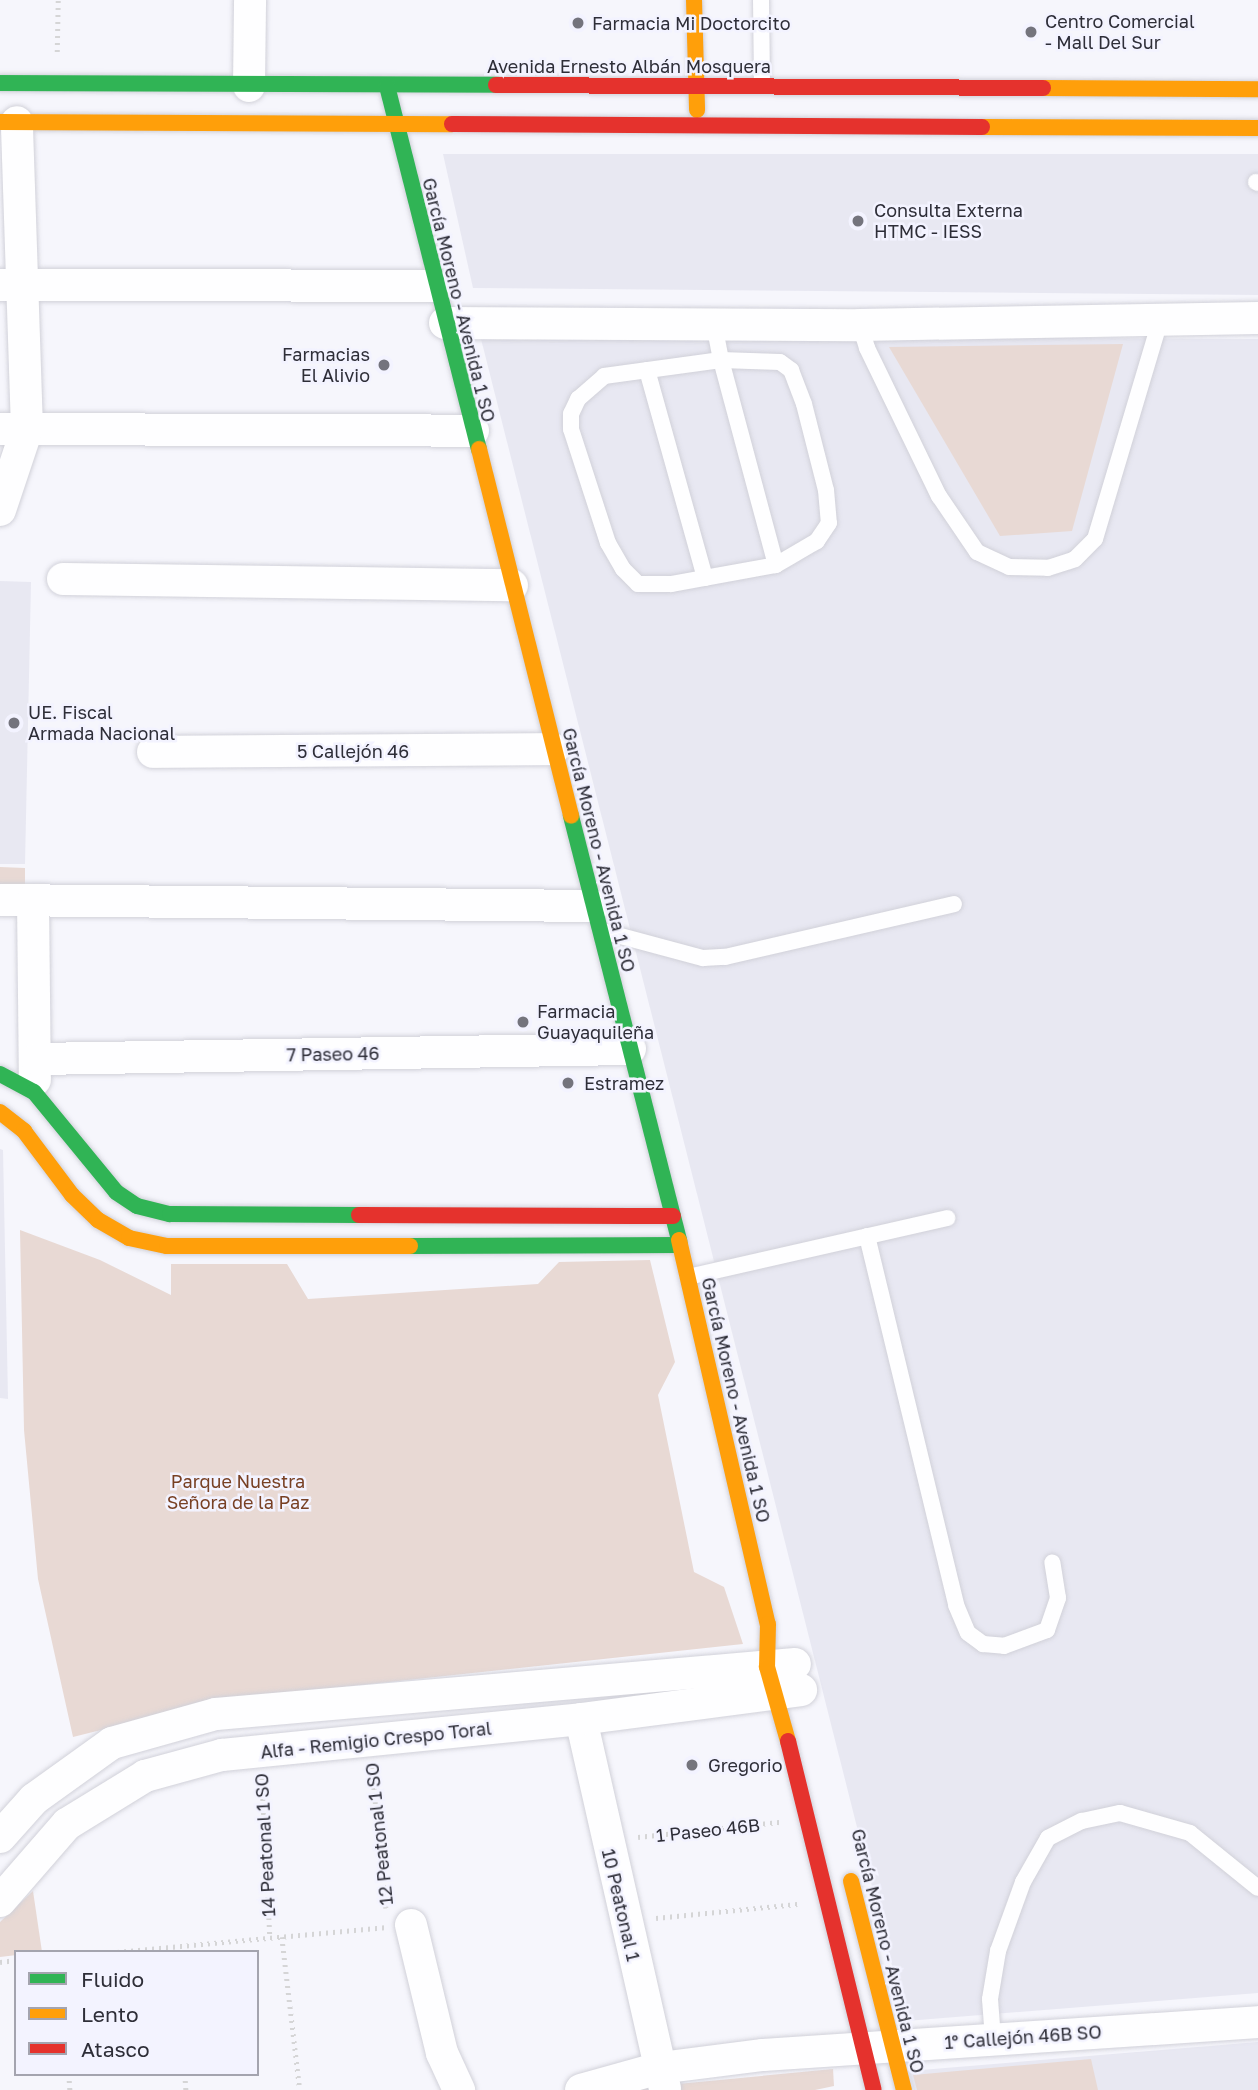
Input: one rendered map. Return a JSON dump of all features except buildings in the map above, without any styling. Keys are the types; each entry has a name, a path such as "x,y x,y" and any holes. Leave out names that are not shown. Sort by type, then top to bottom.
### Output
{"street":[{"path":"249,86 250,0"},
{"path":"694,0 698,125"},
{"name":"Avenida Ernesto Albán Mosquera","path":"0,83 249,86 762,84 1258,89"},
{"name":"García Moreno - Avenida 1 SO","path":"387,86 394,125 673,1216 768,1624 788,1683 810,1819 829,1900 879,2047 904,2090"},
{"path":"0,510 13,429 8,122 1258,128"},
{"path":"12,285 435,286"},
{"path":"445,323 860,325 1258,318"},
{"path":"13,429 473,431"},
{"path":"63,579 512,585"},
{"name":"5 Callejón 46","path":"153,752 554,749"},
{"path":"0,900 597,918"},
{"path":"33,900 37,1059 34,1092"},
{"name":"7 Paseo 46","path":"37,1059 630,1049"},
{"path":"0,1074 34,1092 116,1192 136,1206 170,1214 673,1216"},
{"path":"0,1112 24,1130 72,1195 98,1220 129,1238 167,1246 680,1245"},
{"name":"García Moreno - Avenida 1 SO","path":"768,1624 788,1683"},
{"path":"0,1837 34,1799 112,1743 216,1714 788,1683"},
{"name":"Alfa - Remigio Crespo Toral","path":"0,1901 67,1824 145,1776 222,1755 581,1719 788,1683"},
{"name":"10 Peatonal 1","path":"581,1719 606,1840 662,2079"},
{"name":"García Moreno - Avenida 1 SO","path":"846,1861 879,2047 874,2090"},
{"name":"12 Peatonal 1 SO","path":"399,1926 442,2053 459,2090"},
{"name":"1° Callejón 46B SO","path":"581,2090 879,2047 1258,2022"}],"lane":[{"path":"761,0 762,84"},
{"path":"860,325 867,348 939,496 977,552 1009,567 1048,568 1075,559 1095,538 1160,321"},
{"path":"714,324 721,360 776,565"},
{"path":"721,360 780,362 790,370 804,404 826,490 829,523 810,546 776,565 705,578 638,584 623,569 608,543 571,429 571,414 588,387 604,376 647,370 721,360"},
{"path":"647,370 705,578"},
{"path":"597,918 703,958 724,957 954,904"},
{"path":"688,1277 947,1218"},
{"path":"867,1237 956,1605 968,1633 983,1644 1004,1646 1047,1630 1058,1598 1052,1562"},
{"path":"993,2039 990,1999 998,1951 1023,1882 1048,1838 1082,1821 1121,1813 1190,1833 1258,1888"}],"path":[{"path":"57,82 58,0"},
{"name":"12 Peatonal 1 SO","path":"370,1741 399,1926"},
{"name":"14 Peatonal 1 SO","path":"261,1752 270,1938"},
{"name":"1 Paseo 46B","path":"606,1840 810,1819"},
{"path":"625,1922 829,1900"},
{"path":"154,1950 399,1926"},
{"name":"14 Peatonal 1 SO","path":"282,1937 300,2090"}],"shaded area":[{"name":"Consulta Externa HTMC - IESS","path":"443,154 1258,154 1258,295 473,288"},
{"path":"480,335 1258,339 1258,1993 906,2021"},
{"name":"UE. Fiscal Armada Nacional","path":"0,581 31,582 25,864 0,864"},
{"path":"0,1149 3,1150 8,1399 0,1398"},
{"path":"1258,2042 1258,2090 914,2090 909,2071"}],"green space":[{"path":"1123,344 1072,531 1000,536 889,347"},
{"path":"0,867 25,868 25,896 0,895"},
{"name":"Parque Nuestra Señora de la Paz","path":"20,1230 100,1260 171,1295 171,1264 287,1264 308,1299 538,1284 559,1262 650,1260 675,1362 658,1395 694,1572 724,1587 743,1644 221,1700 73,1737 38,1579 24,1430"},
{"path":"33,1891 42,1950 14,1950 14,1955 0,1957 0,1922"},
{"path":"1091,2059 1098,2090 917,2090 913,2075"},
{"path":"833,2069 834,2086 815,2090 615,2090"}],"traffic: fast":[{"path":"0,83 496,85"},
{"path":"387,86 479,449"},
{"path":"571,816 679,1240"},
{"path":"0,1074 34,1092 116,1192 137,1206 170,1214 359,1215"},
{"path":"410,1246 680,1245"}],"traffic: slow":[{"path":"694,0 697,110"},
{"path":"1043,88 1258,89"},
{"path":"0,122 452,124"},
{"path":"982,127 1258,128"},
{"path":"479,449 571,816"},
{"path":"0,1112 24,1131 72,1195 98,1220 129,1238 167,1246 410,1246"},
{"path":"679,1240 768,1624 767,1667 788,1741"},
{"path":"851,1881 904,2090"}],"traffic: jam":[{"path":"496,85 1043,88"},
{"path":"452,124 982,127"},
{"path":"359,1215 673,1216"},
{"path":"788,1741 874,2090"}],"place":[{"name":"Farmacia Mi Doctorcito","path":"578,23"},
{"name":"Centro Comercial - Mall Del Sur","path":"1031,32"},
{"name":"Consulta Externa HTMC - IESS","path":"858,221"},
{"name":"Farmacias El Alivio","path":"384,365"},
{"name":"UE. Fiscal Armada Nacional","path":"14,723"},
{"name":"Farmacia Guayaquileña","path":"523,1022"},
{"name":"Estramez","path":"568,1083"},
{"name":"Gregorio","path":"692,1765"}]}
